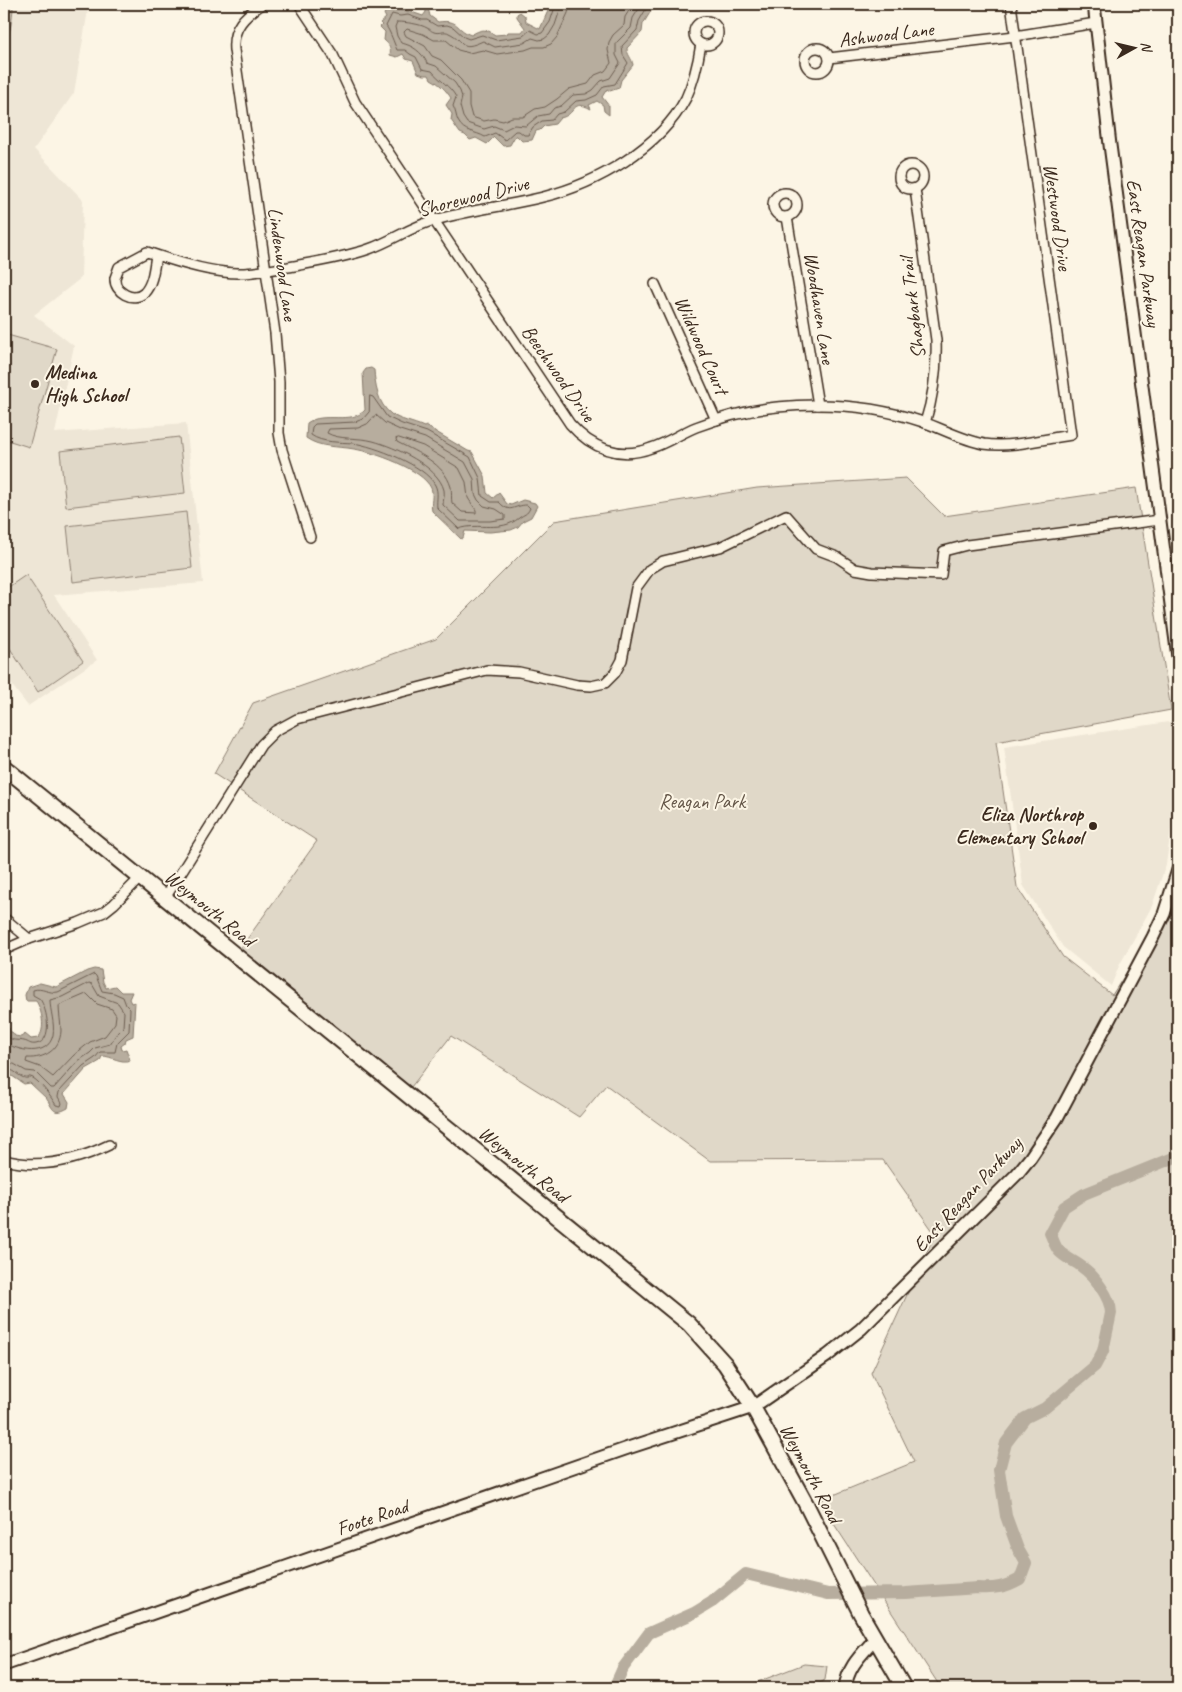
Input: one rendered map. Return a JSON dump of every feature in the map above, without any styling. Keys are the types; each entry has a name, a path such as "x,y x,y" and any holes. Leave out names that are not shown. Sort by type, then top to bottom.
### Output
{"main road":[{"name":"Weymouth Road","path":"4,767 676,1313 710,1345 753,1407 806,1504 861,1614 904,1688"}],"street":[{"name":"Lindenwood Lane","path":"262,4 243,18 235,35 234,44 278,355 278,419 282,450 310,537"},
{"name":"Beechwood Drive","path":"298,4 333,55 355,102 570,424 588,441 610,451 620,453 641,452 716,420 774,408 818,405 865,408 888,412 925,423 968,440 999,445 1070,435"},
{"name":"Westwood Drive","path":"1011,4 1070,435"},
{"name":"East Reagan Parkway","path":"1094,4 1178,657"},
{"name":"Ashwood Lane","path":"829,58 1015,36 1096,23"},
{"name":"Shorewood Drive","path":"156,255 153,274 144,293 137,296 123,294 118,289 115,278 119,267 147,252 224,272 250,273 352,255 434,220 544,197 565,190 600,176 626,160 656,137 678,112 691,87 701,44"},
{"name":"Shagbark Trail","path":"914,189 937,356 934,392 925,423"},
{"name":"Woodhaven Lane","path":"787,217 818,405"},
{"name":"Wildwood Court","path":"655,284 716,420"},
{"path":"165,898 261,745 275,731 297,719 487,670 519,672 577,686 591,686 605,682 615,673 622,660 636,588 650,568 663,561 692,557 720,547 786,515 816,549 837,557 855,569 872,572 941,575 944,551 967,545 1160,520"},
{"name":"East Reagan Parkway","path":"753,1407 827,1356 861,1329 1002,1190 1030,1158 1061,1111 1153,937 1167,905 1178,870"},
{"path":"4,950 29,938 78,923 104,912 140,878"},
{"path":"4,918 29,938"},
{"path":"4,1160 25,1164 60,1162 86,1155 109,1145"},
{"name":"Foote Road","path":"4,1665 628,1448 753,1407"},
{"path":"846,1688 847,1676 851,1669 875,1639"}],"shaded area":[{"name":"Medina High School","path":"4,4 89,4 74,93 34,149 83,200 81,278 34,315 74,346 55,433 186,423 203,583 54,595 97,660 28,706 4,675"},
{"name":"Eliza Northrop Elementary School","path":"1175,721 1177,788 1166,864 1152,906 1119,966 1111,986 1063,947 1023,885 1004,747"}],"green space":[{"path":"4,4 13,4 4,50"},
{"path":"4,334 57,349 29,447 4,439"},
{"path":"179,437 185,493 66,507 60,451"},
{"name":"Reagan Park","path":"906,478 944,516 1136,488 1171,710 996,742 1017,887 1063,957 1112,995 1178,892 1178,1688 941,1688 819,1501 914,1462 871,1373 935,1234 883,1160 710,1161 606,1085 579,1117 451,1036 411,1087 240,949 317,841 214,774 253,703 436,639 554,521 757,488"},
{"path":"186,512 192,568 73,582 67,526"},
{"path":"26,575 83,661 38,692 4,639 4,590"},
{"path":"804,1664 827,1666 825,1680 811,1688 742,1688"}],"water":[{"path":"427,4 430,16 438,22 454,23 471,35 483,30 495,35 507,34 508,32 522,32 525,28 517,17 517,14 520,12 525,16 526,22 540,29 551,4 654,4 654,6 643,24 642,32 627,48 633,65 621,80 619,88 610,91 607,89 602,97 609,106 609,115 604,111 603,105 597,101 589,105 591,109 580,105 569,114 560,118 555,124 544,126 536,131 532,140 522,141 515,136 510,145 503,146 494,137 487,144 476,138 470,140 460,133 451,120 452,114 446,105 451,98 445,90 431,79 429,75 418,73 413,61 406,59 403,54 397,57 390,55 390,47 384,40 385,32 380,27 382,25 380,23 386,18 384,14 390,6 423,16 426,12 425,5"},
{"path":"371,368 374,370 376,388 380,400 391,414 424,427 426,426 472,452 485,476 487,493 493,498 499,493 507,504 511,505 523,500 535,503 537,506 531,517 511,530 490,532 465,531 461,539 432,511 431,488 418,474 397,462 373,454 354,449 317,444 306,438 307,423 321,418 353,417 365,410 363,373 366,369"},
{"path":"94,969 101,970 106,988 115,986 121,992 132,992 129,999 131,1003 135,1002 133,1036 126,1039 125,1043 121,1046 122,1050 126,1049 130,1060 123,1061 102,1056 100,1061 86,1069 64,1094 69,1102 68,1108 59,1112 54,1110 46,1098 30,1083 24,1084 9,1074 4,1079 4,1027 9,1028 10,1032 15,1036 21,1037 25,1034 31,1039 38,1038 42,1030 40,1009 36,1001 26,1001 25,995 28,987 40,983 56,987"}],"waterway":[{"path":"614,1688 623,1668 649,1633 694,1613 712,1602 746,1574 828,1594 906,1593 990,1588 1005,1586 1020,1579 1026,1563 1018,1549 1006,1516 999,1470 1006,1443 1025,1418 1045,1408 1095,1366 1103,1351 1111,1313 1105,1294 1096,1281 1087,1271 1059,1251 1050,1233 1064,1207 1084,1194 1178,1156"}],"place":[{"name":"Medina High School","path":"35,384"},
{"name":"Eliza Northrop Elementary School","path":"1093,826"}]}
